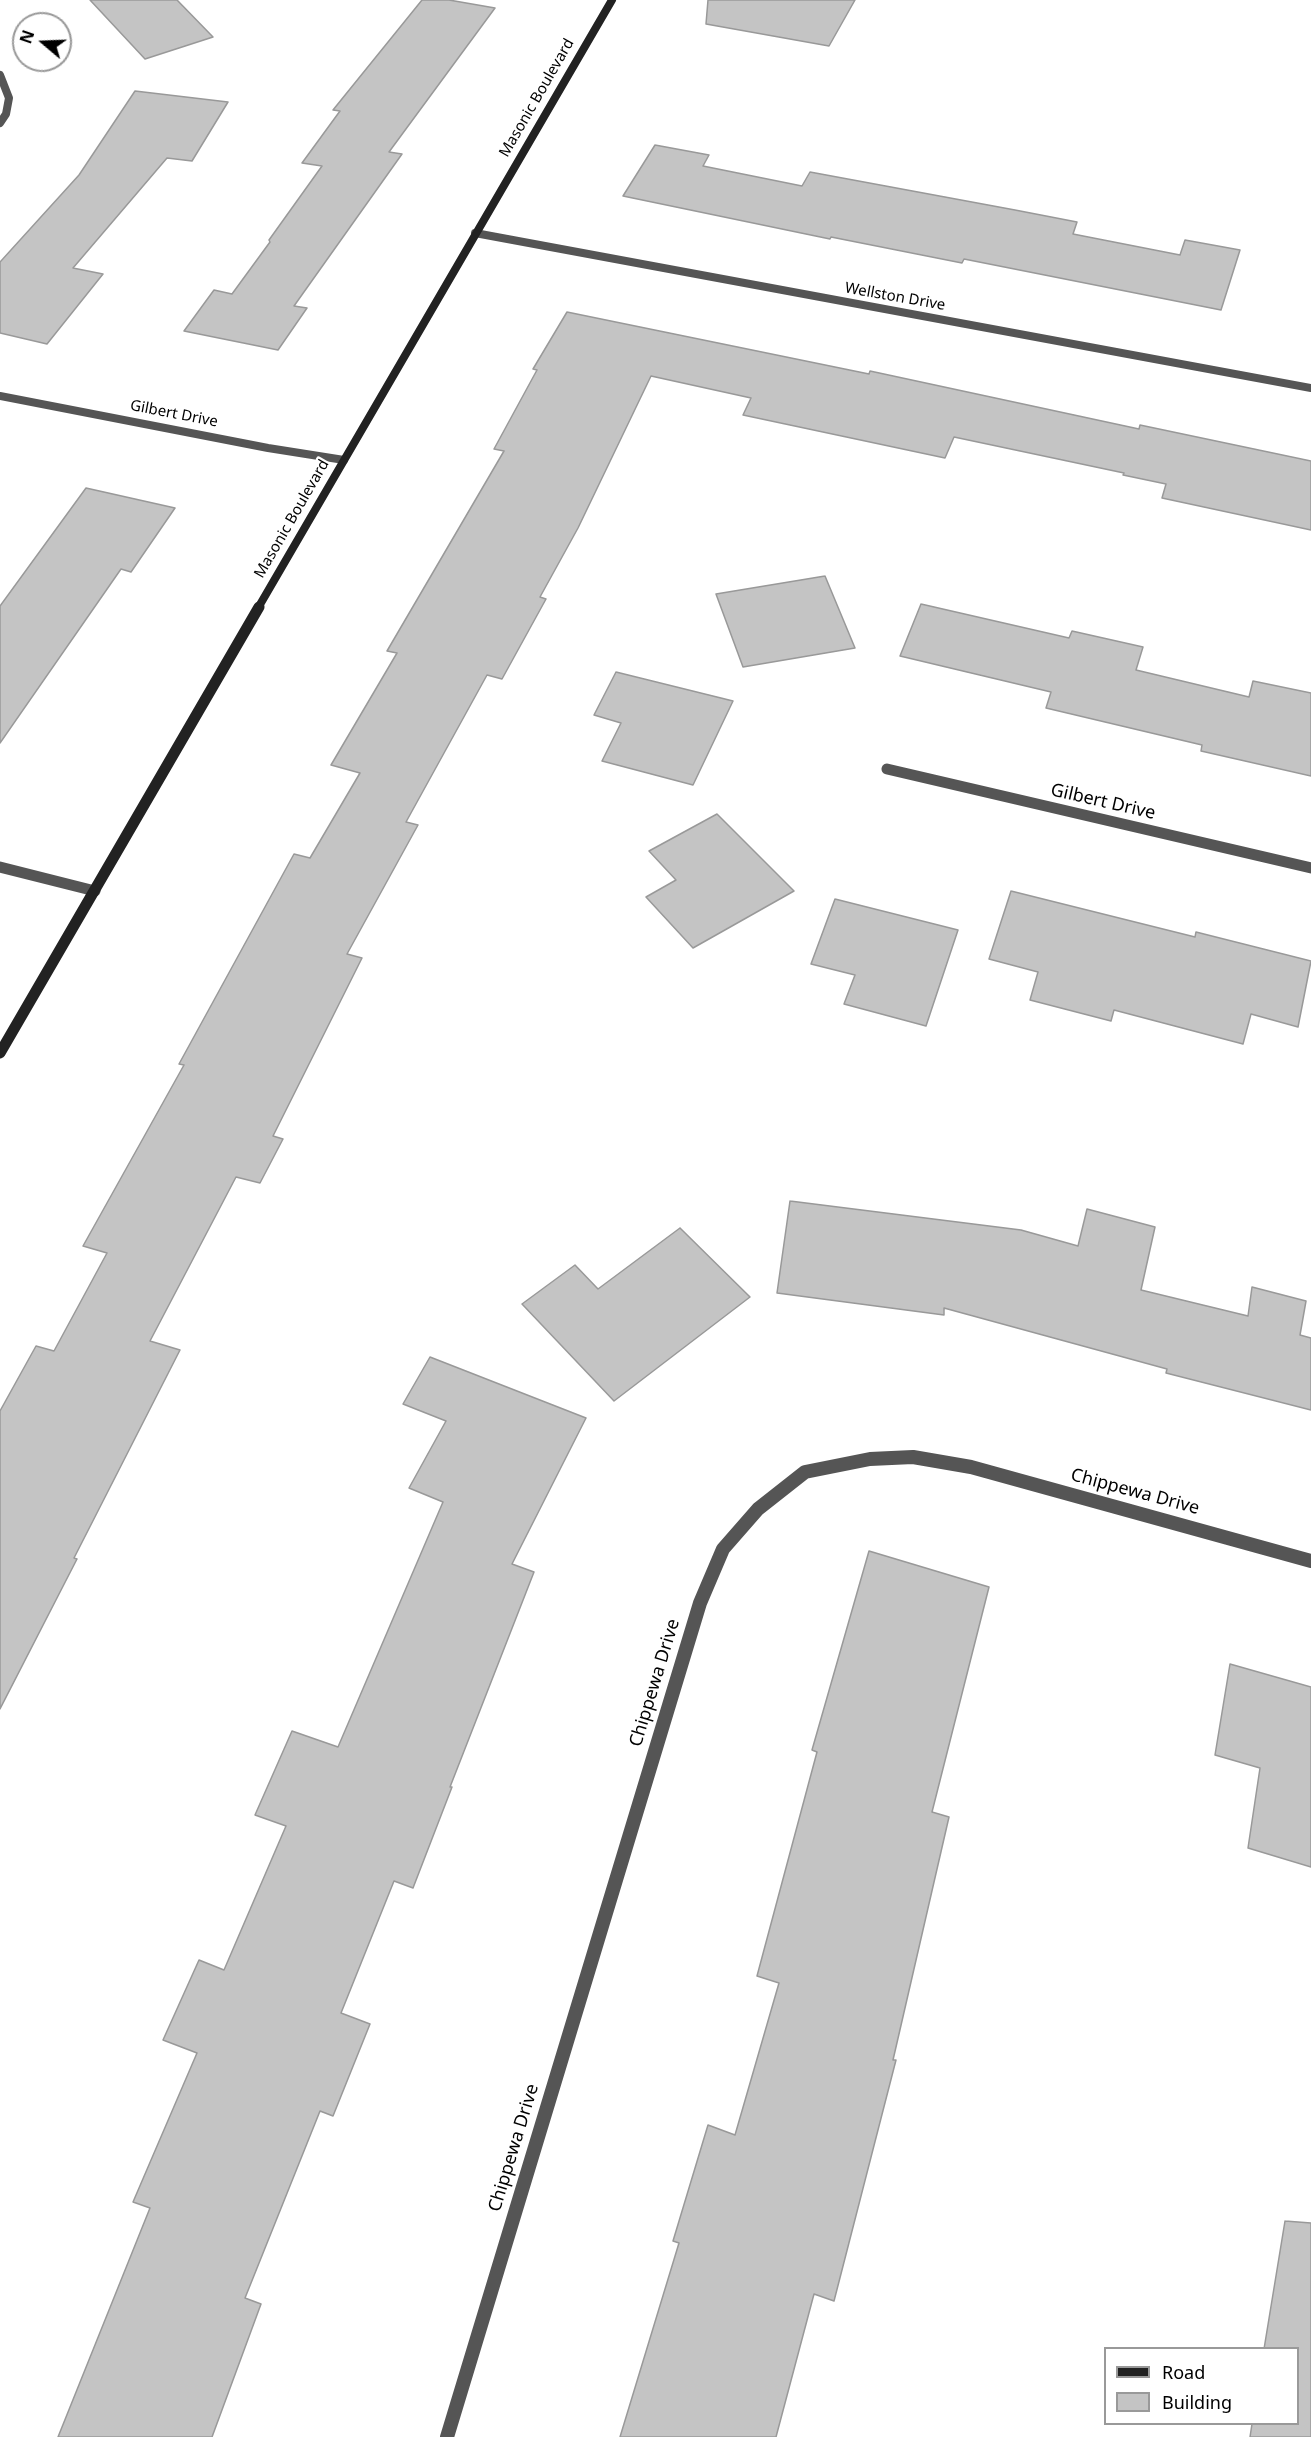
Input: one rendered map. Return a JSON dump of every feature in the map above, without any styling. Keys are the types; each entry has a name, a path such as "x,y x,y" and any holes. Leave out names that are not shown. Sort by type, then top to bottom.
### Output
{"street":[{"name":"Masonic Boulevard","path":"0,1053 474,233 612,0"},
{"path":"0,75 9,98 6,114 0,123"},
{"name":"Wellston Drive","path":"474,233 1311,388"},
{"name":"Gilbert Drive","path":"0,396 268,448 344,460"},
{"name":"Gilbert Drive","path":"887,769 1311,868"},
{"path":"0,867 94,891"},
{"name":"Chippewa Drive","path":"447,2437 700,1602 723,1549 758,1509 805,1472 870,1459 913,1457 971,1467 1311,1561"}],"building":[{"path":"90,0 177,0 213,37 145,59"},
{"path":"422,0 449,0 495,8 389,152 402,154 294,306 307,308 278,350 184,331 214,290 232,294 270,242 269,240 322,166 302,163 340,111 333,110"},
{"path":"708,0 855,0 829,46 706,24"},
{"path":"135,91 228,102 192,161 167,158 73,268 103,274 47,344 0,333 0,262 79,175"},
{"path":"655,145 709,155 703,166 802,186 810,172 1077,222 1073,234 1180,255 1185,240 1240,250 1221,310 964,259 962,263 831,237 830,239 623,196"},
{"path":"567,312 869,374 870,371 1139,429 1140,425 1311,461 1311,530 1162,498 1166,484 1123,475 1124,473 954,437 945,458 743,415 751,398 651,376 578,528 540,597 546,599 502,679 487,675 406,822 418,825 347,954 362,958 273,1136 283,1139 260,1183 236,1177 150,1341 180,1350 0,1709 0,1411 36,1346 54,1351 107,1253 83,1246 184,1065 179,1064 294,854 310,858 360,773 331,765 397,653 387,651 504,451 494,449 537,370 533,369"},
{"path":"86,488 175,508 131,572 121,569 0,743 0,606"},
{"path":"825,576 855,648 743,667 716,594"},
{"path":"921,604 1069,638 1072,631 1143,647 1136,670 1249,697 1253,681 1311,693 1311,776 1201,751 1202,745 1046,708 1051,692 900,656"},
{"path":"616,672 733,701 693,785 602,761 621,723 594,715"},
{"path":"717,814 794,891 693,948 646,897 676,880 649,851"},
{"path":"1011,891 1195,937 1196,932 1311,961 1298,1027 1251,1014 1243,1044 1114,1010 1111,1021 1030,1000 1038,972 989,959"},
{"path":"835,899 958,930 926,1026 844,1004 855,975 811,964"},
{"path":"790,1201 1021,1230 1078,1246 1087,1209 1155,1227 1141,1290 1248,1316 1252,1287 1306,1301 1300,1335 1311,1338 1311,1410 1166,1373 1167,1369 944,1308 944,1315 777,1293"},
{"path":"680,1228 750,1297 614,1401 522,1304 575,1265 598,1289"},
{"path":"430,1357 586,1418 512,1564 534,1572 413,1888 394,1881 341,2013 370,2024 333,2116 320,2111 245,2298 261,2304 212,2437 58,2437 150,2208 133,2202 197,2053 163,2040 199,1960 224,1970 286,1826 255,1815 292,1731 338,1747 443,1502 409,1488 446,1421 403,1404"},
{"path":"869,1551 989,1587 932,1812 949,1817 893,2060 896,2060 834,2301 814,2294 776,2437 620,2437 679,2243 673,2241 708,2125 735,2135 779,1983 757,1976 817,1752 812,1750"},
{"path":"1230,1664 1311,1687 1311,1867 1248,1848 1260,1768 1215,1755"},
{"path":"1285,2221 1311,2223 1311,2437 1250,2437 1252,2425 1299,2425 1299,2347 1264,2347"}]}
